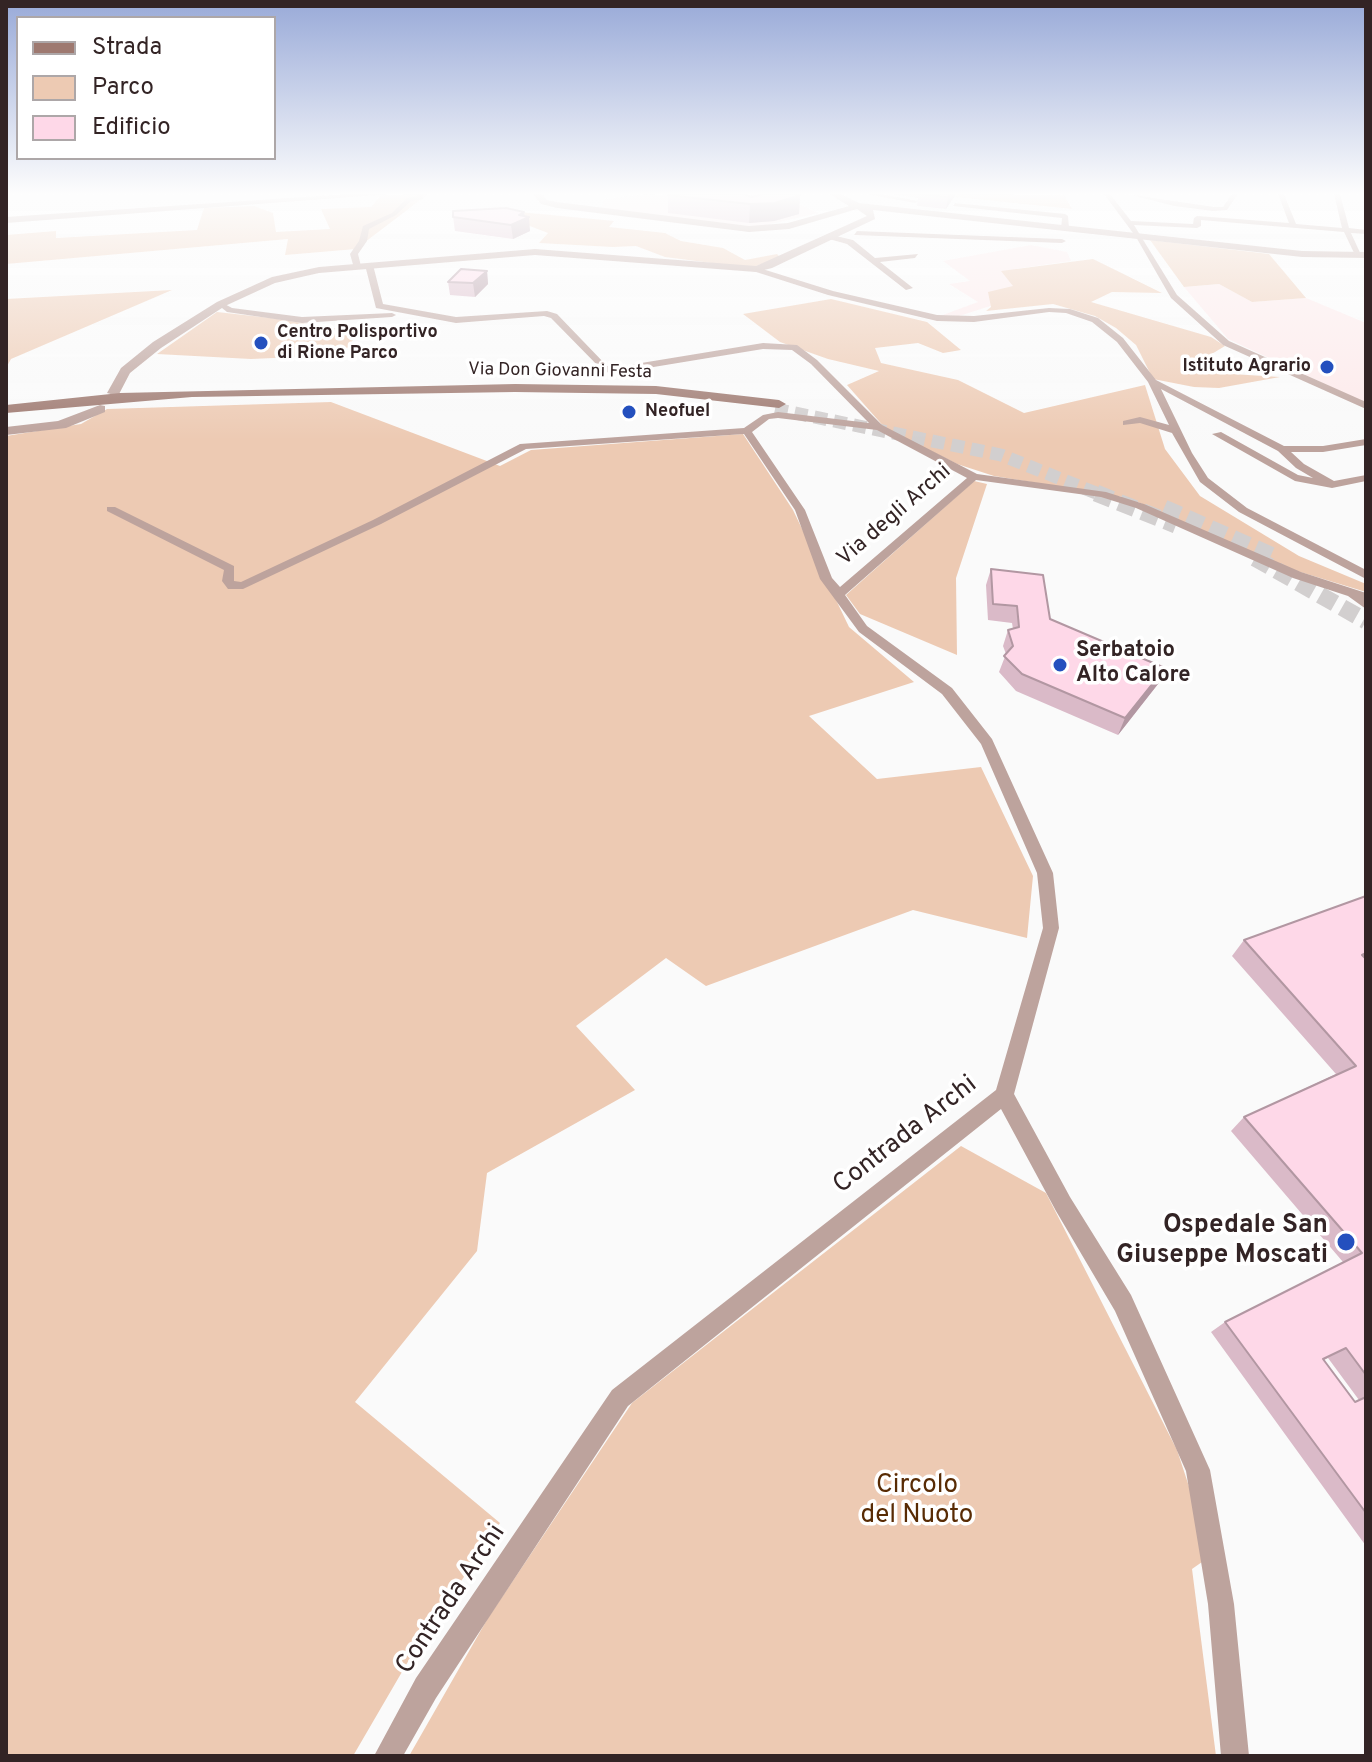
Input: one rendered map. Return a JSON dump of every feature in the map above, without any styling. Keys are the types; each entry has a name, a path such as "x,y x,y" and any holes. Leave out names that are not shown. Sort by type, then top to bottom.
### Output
{"main road":[{"name":"Via Don Giovanni Festa","path":"6,409 192,393 515,388 656,390 777,407 604,395 234,398 106,404 8,426"}],"street":[{"path":"113,393 125,371 157,345 221,304 272,280 295,276"},
{"path":"367,276 379,306 456,320 544,313 554,316 604,369 617,370 763,346 794,347 814,362 879,427 974,477"},
{"path":"779,276 831,293 937,318 974,319 1049,310 1084,315 1120,340 1152,381 1195,468 1221,493 1243,510 1366,575"},
{"path":"894,276 909,288"},
{"path":"1162,276 1174,296 1226,343 1366,406"},
{"path":"221,304 230,310 302,320 388,315 463,326 498,323 502,317"},
{"path":"1152,381 1282,449 1300,466 1332,485"},
{"path":"8,426 61,425 100,409"},
{"path":"1176,427 1183,414 1225,421"},
{"path":"111,509 230,568 228,581 232,586 243,585 377,522 524,446 747,431 766,417 778,415 879,427"},
{"path":"1126,423 1140,420 1176,427"},
{"path":"747,431 800,510 826,579 839,594"},
{"path":"1217,434 1295,478 1332,485 1366,478"},
{"path":"1282,449 1323,449 1366,442"},
{"name":"Via degli Archi","path":"1004,1095 1051,928 1045,873 987,742 947,691 863,629 839,594 974,477 1102,494 1140,506 1297,575 1366,597"},
{"path":"1352,593 1366,605"},
{"name":"Contrada Archi","path":"388,1756 426,1688 620,1398 1004,1095 1063,1204 1123,1303 1198,1470 1221,1604 1235,1756"}],"shaded area":[{"path":"964,276 1019,276 1028,294 959,316 943,315 978,302 949,284 970,281"},
{"name":"Istituto Agrario","path":"1219,284 1252,302 1306,298 1366,323 1366,403 1228,339 1184,287"}],"green space":[{"path":"1005,276 1128,276 1162,293 1112,292 1091,302 1211,337 1225,346 1205,358 1232,374 1280,377 1219,388 1153,379 1136,345 1095,316 1053,304 986,311 991,307 988,292 1013,286"},
{"path":"1176,276 1288,276 1306,298 1252,302 1219,284 1184,287"},
{"path":"172,290 11,359 6,368 6,299"},
{"path":"831,299 927,322 961,350 943,353 918,343 875,348 881,363 958,380 1024,413 1145,385 1165,449 1200,496 1299,556 1366,584 1366,592 1284,567 1129,498 994,476 957,464 885,428 847,385 879,371 828,359 780,342 743,314"},
{"name":"Centro Polisportivo di Rione Parco","path":"217,312 359,332 342,355 251,359 157,354"},
{"path":"331,402 500,466 531,450 743,434 793,510 849,627 914,682 809,716 877,779 981,767 1033,876 1027,938 913,910 706,986 666,958 576,1026 635,1090 487,1173 477,1251 355,1402 500,1523 413,1653 353,1756 6,1756 6,436 81,424 107,409"},
{"path":"974,481 987,484 956,578 957,655 860,614 846,595"},
{"name":"Circolo del Nuoto","path":"961,1146 1046,1193 1177,1450 1201,1523 1202,1562 1192,1569 1216,1756 409,1756 488,1618 632,1403"}],"building":[{"path":"454,276 481,276 473,283 448,282"},
{"name":"Serbatoio Alto Calore","path":"991,569 1043,575 1050,619 1165,668 1125,718 1022,674 1004,656 1013,646 1008,630 1019,627 1017,606 993,604"},
{"name":"Ospedale San Giuseppe Moscati","path":"1366,896 1366,953 1362,955 1366,959 1366,1375 1346,1348 1323,1359 1355,1402 1366,1397 1366,1513 1225,1322 1362,1253 1244,1117 1356,1066 1244,940"}],"tunnel":[{"path":"775,409 1001,455 1176,525"},
{"path":"1164,508 1275,557"},
{"path":"1255,558 1366,621"}],"place":[{"name":"Centro Polisportivo di Rione Parco","path":"261,343"},
{"name":"Istituto Agrario","path":"1327,367"},
{"name":"Neofuel","path":"629,412"},
{"name":"Serbatoio Alto Calore","path":"1060,665"},
{"name":"Ospedale San Giuseppe Moscati","path":"1346,1242"}]}
